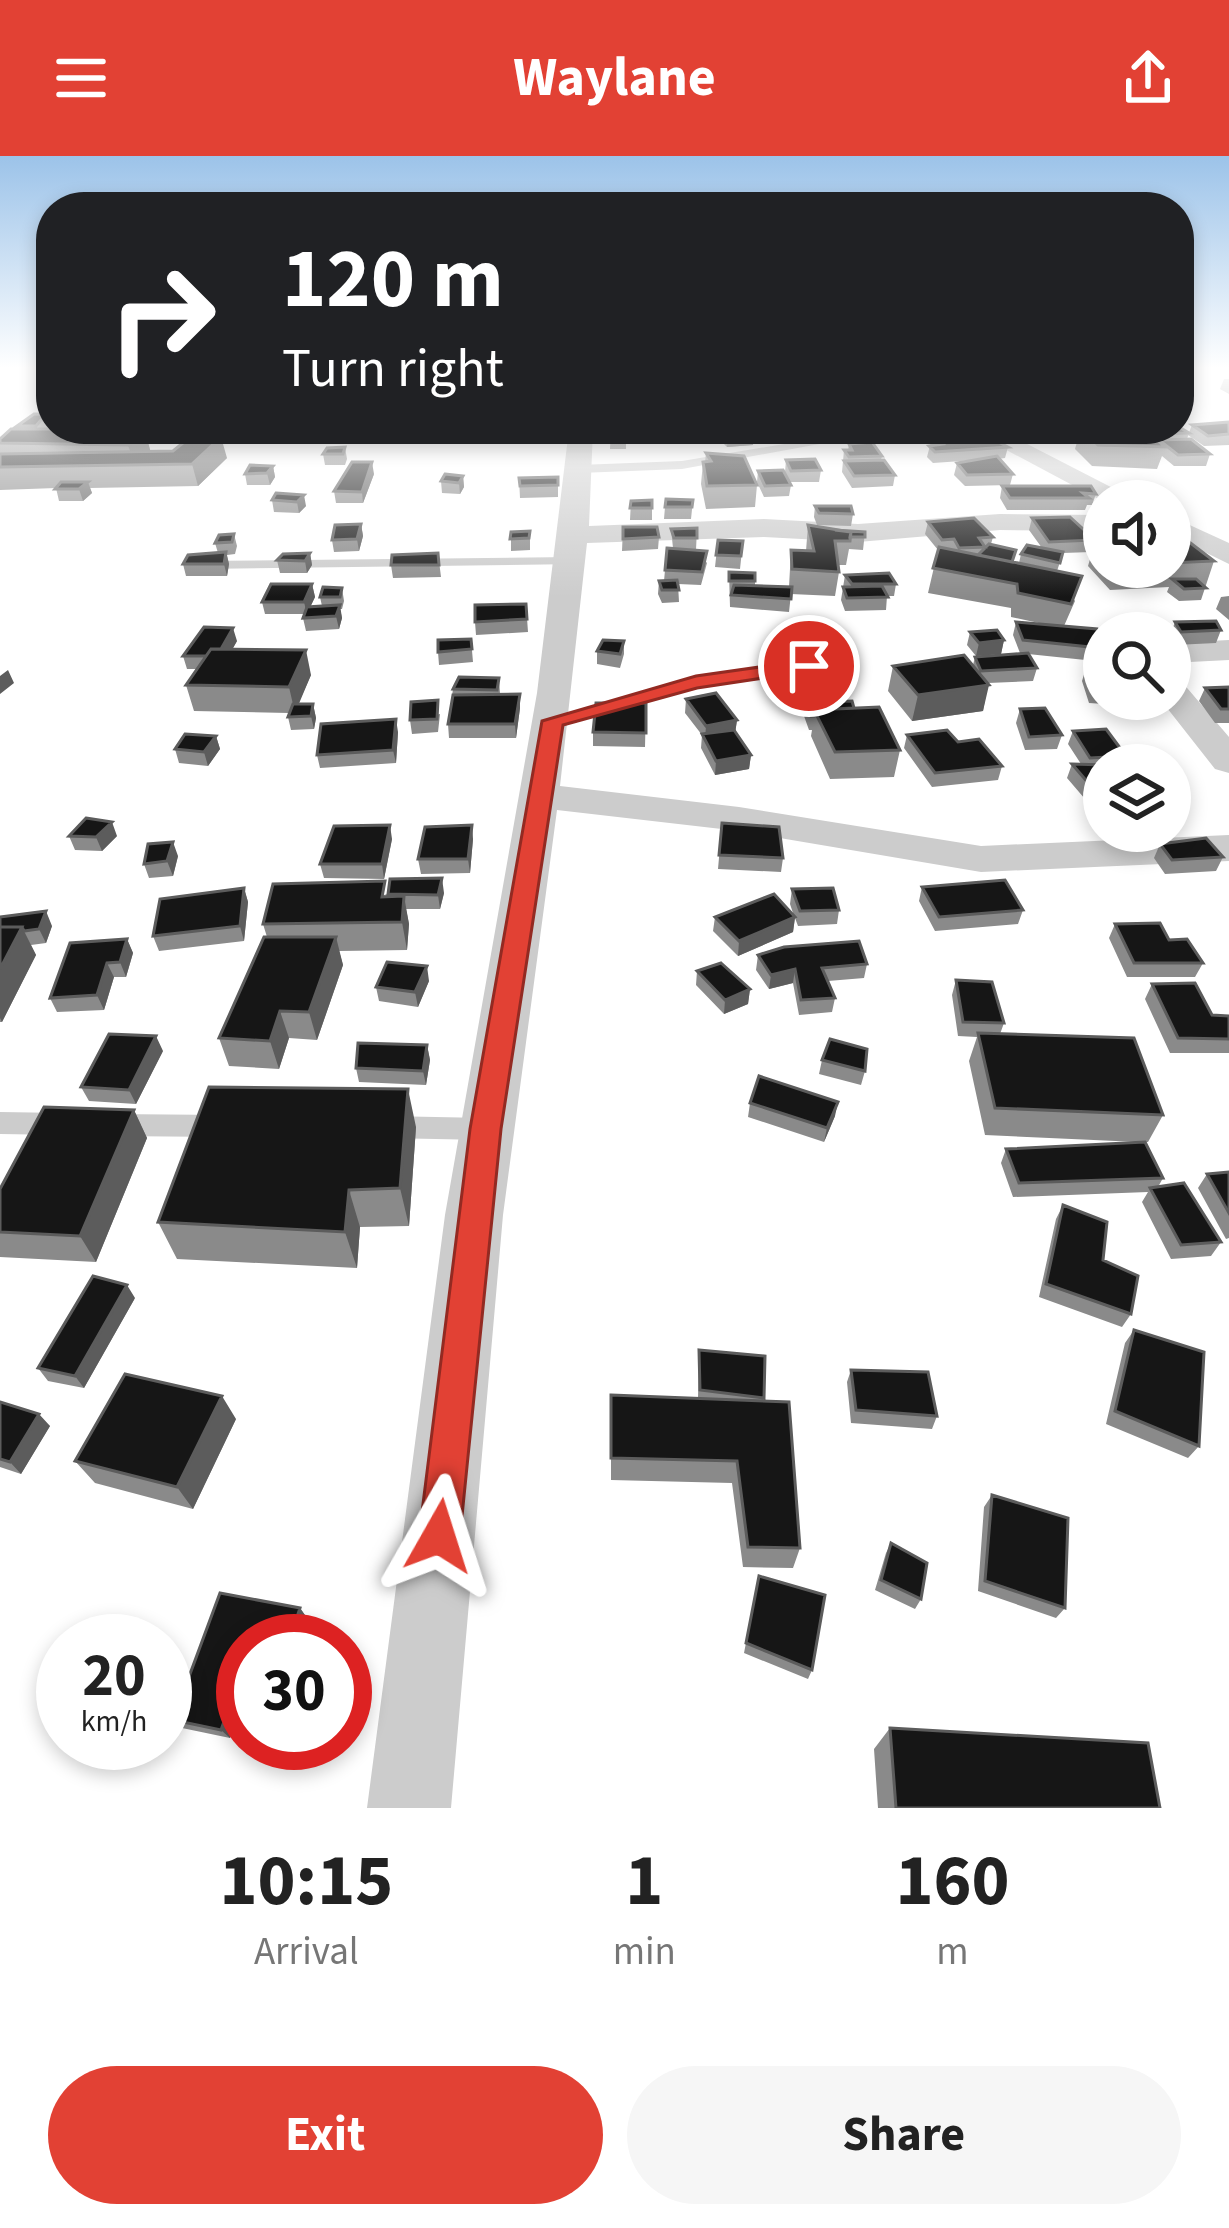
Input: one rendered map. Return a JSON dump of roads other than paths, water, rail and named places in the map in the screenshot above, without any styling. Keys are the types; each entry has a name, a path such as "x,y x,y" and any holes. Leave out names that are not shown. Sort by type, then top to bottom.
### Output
{"street":[{"path":"1009,444 1083,481"},
{"path":"409,1808 485,1129 553,721 575,548 580,449"},
{"path":"575,548 764,528 858,533 1000,521 1083,523"},
{"path":"1191,535 1229,555"},
{"path":"1191,652 1229,650"},
{"path":"1191,715 1229,761"},
{"path":"540,796 739,818 981,859 1229,848"}],"lane":[{"path":"580,449 682,465 806,444"},
{"path":"186,565 575,548"},
{"path":"553,721 696,682 809,666"},
{"path":"0,1124 248,1126"},
{"path":"368,1127 485,1129"}]}
